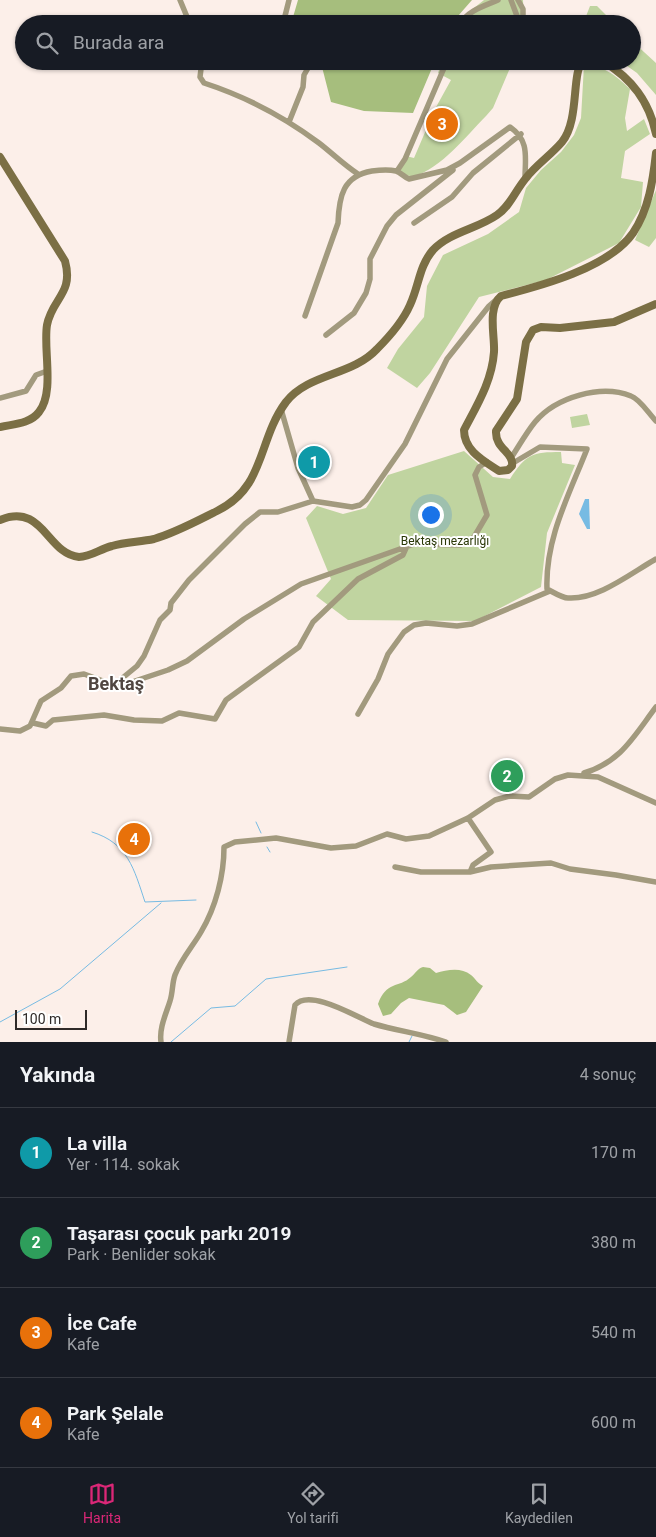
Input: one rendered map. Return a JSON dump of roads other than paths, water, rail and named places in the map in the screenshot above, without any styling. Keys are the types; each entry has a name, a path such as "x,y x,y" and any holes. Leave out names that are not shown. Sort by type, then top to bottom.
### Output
{"street":[{"path":"180,0 186,15"},
{"path":"285,15 289,0"},
{"path":"470,15 498,0"},
{"path":"510,0 517,15"},
{"path":"518,0 523,9 522,15"},
{"path":"201,70 200,77 204,83 228,90 289,122 358,174"},
{"path":"289,122 303,87 304,75 307,70"},
{"path":"397,171 405,159 443,70"},
{"path":"0,520 10,516 27,518 34,521 68,553 81,557 110,546 145,541 170,533 218,511 242,494 249,484 281,409 301,388 363,360 377,350 399,323 411,304 422,266 431,252 445,240 486,222 503,210 511,203 525,179 568,134 574,118 578,70"},
{"path":"616,70 631,81 644,98 656,134"},
{"path":"326,335 354,313 366,293 370,279 370,258 387,226 396,216 460,163 510,127 521,134 524,145 525,179"},
{"path":"414,223 452,197 473,173 521,134"},
{"path":"114,685 137,666 144,656 160,620 170,610 171,603 188,580 245,524 260,512 278,512 313,501 352,507 366,500 405,444 447,359 480,320 489,306 501,296 558,280 582,270 625,242 634,232 647,204 654,179 656,153"},
{"path":"0,157 61,254 68,271 64,294 54,308 47,326 47,370 44,400 39,412 28,421 0,427"},
{"path":"305,316 338,223 339,209 348,180 358,174 380,170 397,171 409,179 447,170 460,163"},
{"path":"497,300 494,308 493,365 487,386 464,430 467,445 487,462 502,472 511,468 512,460 536,421 557,405 582,395 608,392 633,396 656,420"},
{"path":"512,460 498,444 496,431 517,399 526,342 533,330 541,327 585,326 614,322 656,304"},
{"path":"0,398 26,391 36,375 47,370"},
{"path":"281,409 292,451 313,501"},
{"path":"512,460 540,447 587,449 551,538 546,572 547,589 568,599 595,593 609,588 656,559"},
{"path":"0,729 20,731 33,723 41,702 61,688 70,676 84,674 114,685 123,685 178,666 244,618 300,584 407,546 423,543 455,546 474,536 487,515 475,475 479,467 487,462"},
{"path":"33,723 46,726 53,720 104,715 134,720 162,721 179,713 216,720 226,700 299,647 313,622 358,579 403,555 407,546"},
{"path":"358,714 378,679 388,654 404,632 414,626 426,623 458,626 472,624 550,591"},
{"path":"581,774 606,765 622,752 656,707"},
{"path":"161,1042 160,1034 171,997 174,977 202,930 217,894 224,861 224,847 235,842 276,838 331,848 356,846 386,834 406,839 429,836 468,818 503,796 529,797 555,779 568,774 598,777 656,803"},
{"path":"468,818 491,852 473,865 470,872"},
{"path":"395,867 421,872 470,872 491,867 551,863 570,869 656,882"},
{"path":"289,1042 295,1005 303,1001 333,1004 376,1024 446,1042"}],"water":[{"path":"585,499 589,499 590,529 587,529 579,514"}],"waterway":[{"path":"256,822 261,833"},
{"path":"92,832 104,837 122,850 133,868 145,902 196,900"},
{"path":"267,847 270,852"},
{"path":"0,1022 60,989 161,903"},
{"path":"171,1042 211,1008 235,1006 266,979 347,967"},
{"path":"409,1042 412,1036"}],"place":[{"name":"İce Cafe","path":"442,124"},
{"name":"La villa","path":"314,462"},
{"name":"Taşarası çocuk parkı 2019","path":"507,776"},
{"name":"Park Şelale","path":"134,839"}],"district":[{"name":"Bektaş","path":"116,684"}],"park label":[{"name":"Bektaş mezarlığı","path":"445,541"}]}
